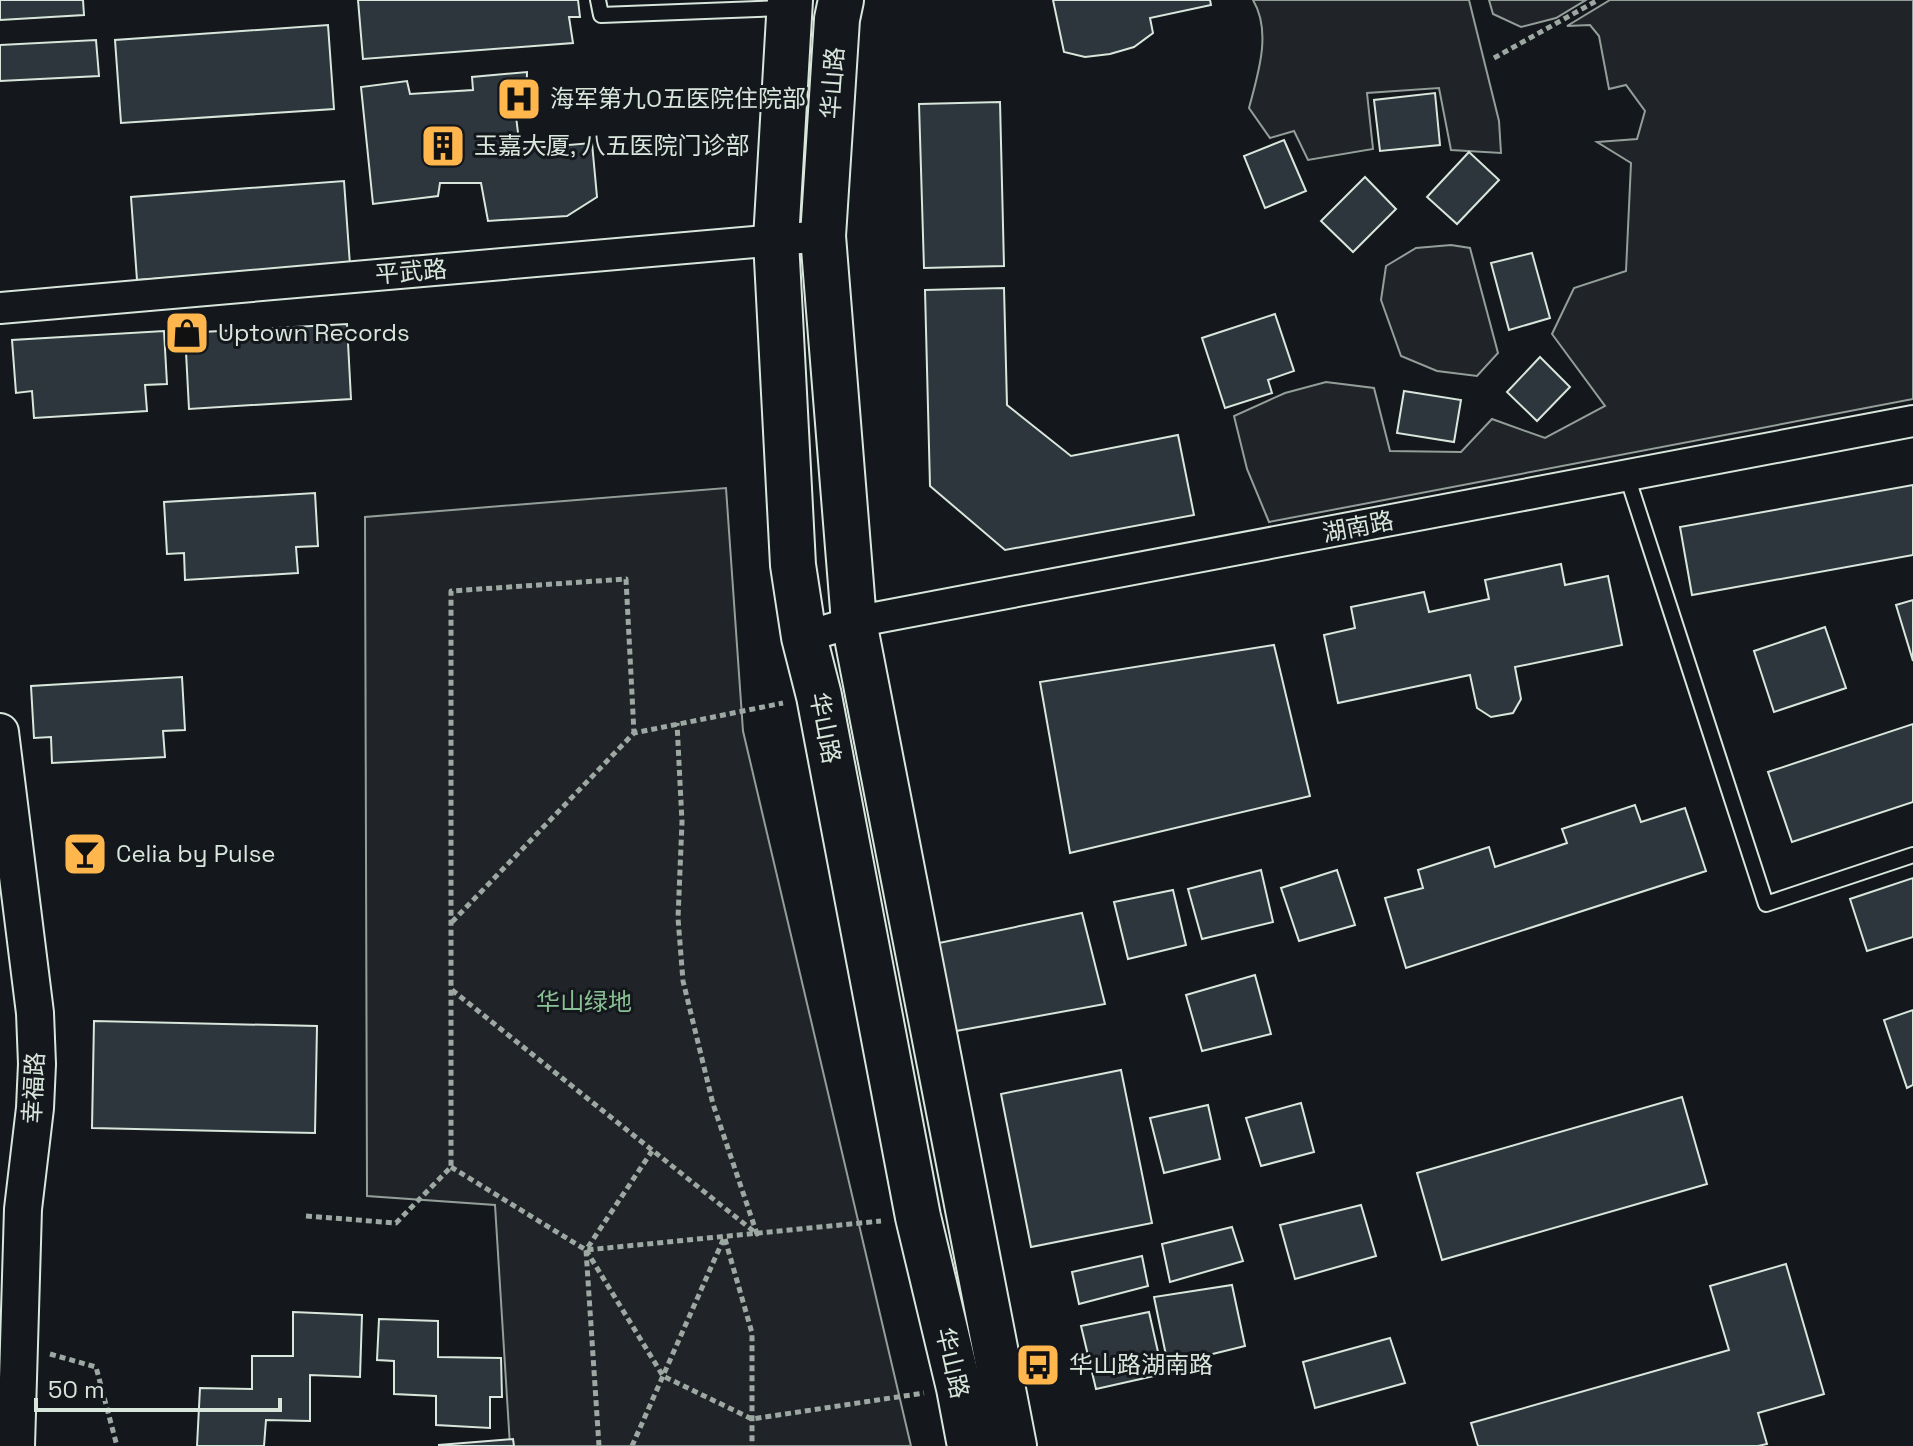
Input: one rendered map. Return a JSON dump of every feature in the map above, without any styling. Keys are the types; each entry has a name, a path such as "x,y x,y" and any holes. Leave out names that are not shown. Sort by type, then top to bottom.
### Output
{"main road":[{"name":"华山路","path":"841,0 837,19 823,236 854,622 1014,1446"},
{"name":"华山路","path":"790,4 776,240 793,565 804,637 819,696 918,1217 970,1446"}],"street":[{"name":"平武路","path":"0,308 823,236"},
{"name":"湖南路","path":"804,637 854,622 1913,421"},
{"name":"幸福路","path":"0,732 35,1013 37,1064 12,1358 16,1446"}],"lane":[{"path":"598,0 601,15 790,4"},
{"path":"1627,476 1766,904 1913,855"}],"path":[{"path":"1494,58 1598,0"},
{"path":"306,1216 396,1223 451,1167 451,591 626,579 634,733"},
{"path":"451,923 634,733 819,696"},
{"path":"677,723 682,822 678,918 683,981 713,1104 757,1234"},
{"path":"451,989 757,1234"},
{"path":"599,1446 586,1250 652,1151"},
{"path":"451,1167 586,1250 663,1376 752,1419 959,1388"},
{"path":"586,1250 918,1217"},
{"path":"632,1446 725,1237"},
{"path":"725,1237 752,1333 752,1446"},
{"path":"12,1358 96,1367 117,1446"}],"green space":[{"path":"1253,0 1469,0 1499,121 1501,153 1451,150 1439,88 1367,93 1373,149 1308,160 1294,131 1270,138 1249,108 1262,53 1262,26"},
{"path":"1489,0 1586,0 1556,18 1521,27 1493,14"},
{"path":"1610,0 1913,0 1913,399 1269,522 1247,469 1234,416 1285,393 1326,382 1374,388 1390,451 1461,452 1492,419 1545,438 1605,406 1552,334 1574,288 1626,271 1631,163 1597,142 1637,139 1645,111 1626,85 1609,89 1599,36 1590,25 1567,26"},
{"path":"1451,245 1470,248 1498,353 1477,376 1437,371 1401,356 1381,300 1386,266 1416,248"},
{"name":"华山绿地","path":"726,488 743,731 911,1446 510,1446 495,1205 367,1196 365,517"}],"building":[{"path":"0,0 83,0 84,15 0,20"},
{"path":"358,0 578,0 580,17 569,17 573,43 363,59"},
{"path":"1053,0 1210,0 1211,5 1150,18 1153,33 1134,47 1085,57 1064,52"},
{"path":"328,25 334,109 121,123 115,40"},
{"path":"96,40 99,76 0,81 0,45"},
{"name":"玉嘉大厦, 八五医院门诊部","path":"527,72 526,106 515,108 520,149 592,143 597,197 567,216 488,221 481,183 440,183 438,196 373,204 361,87 407,81 410,94 473,90 472,77"},
{"path":"1435,93 1440,145 1380,151 1374,100"},
{"path":"1000,102 1004,266 924,268 919,104"},
{"path":"1284,140 1306,191 1265,208 1244,156"},
{"path":"1469,152 1499,180 1457,224 1427,197"},
{"path":"1365,177 1396,209 1353,252 1321,221"},
{"path":"344,181 350,265 137,280 131,197"},
{"path":"1532,253 1550,318 1509,330 1491,263"},
{"path":"1004,288 1007,405 1071,456 1178,435 1194,515 1005,550 930,486 925,290"},
{"path":"1275,314 1294,371 1268,380 1272,393 1225,408 1202,338"},
{"path":"347,324 351,399 189,409 185,333"},
{"path":"164,331 167,384 145,385 147,411 34,418 32,391 16,393 12,340"},
{"path":"1540,357 1570,387 1537,421 1507,392"},
{"path":"1404,391 1461,400 1454,442 1397,433"},
{"path":"1913,485 1913,555 1692,595 1680,527"},
{"path":"315,493 318,546 296,547 298,573 185,580 184,553 167,554 164,502"},
{"path":"1561,564 1565,585 1608,576 1622,645 1515,667 1521,699 1513,713 1491,717 1477,708 1470,675 1338,703 1324,635 1355,628 1351,607 1424,592 1429,612 1489,599 1485,580"},
{"path":"1913,600 1913,661 1896,605"},
{"path":"1825,627 1846,688 1774,712 1754,651"},
{"path":"1274,645 1310,796 1070,853 1040,682"},
{"path":"182,677 185,730 163,731 165,757 52,763 51,737 34,738 31,686"},
{"path":"1913,724 1913,802 1792,842 1768,772"},
{"path":"1635,805 1641,822 1685,808 1706,871 1406,968 1385,898 1423,888 1418,870 1489,847 1495,867 1567,843 1562,829"},
{"path":"1261,870 1273,922 1202,939 1188,889"},
{"path":"1337,870 1355,925 1299,941 1281,888"},
{"path":"1913,878 1913,937 1867,951 1850,899"},
{"path":"1173,890 1186,945 1128,959 1114,902"},
{"path":"1082,913 1105,1004 956,1031 939,943"},
{"path":"1255,975 1271,1034 1202,1051 1186,995"},
{"path":"1913,1010 1913,1085 1907,1088 1884,1020"},
{"path":"94,1021 317,1026 315,1133 92,1128"},
{"path":"1121,1070 1152,1223 1031,1247 1001,1094"},
{"path":"1682,1097 1707,1184 1442,1260 1417,1173"},
{"path":"1301,1103 1314,1152 1261,1166 1246,1118"},
{"path":"1208,1105 1220,1159 1164,1173 1150,1118"},
{"path":"1361,1205 1376,1256 1295,1279 1280,1225"},
{"path":"1232,1227 1243,1261 1170,1282 1162,1244"},
{"path":"1142,1256 1148,1286 1079,1304 1072,1272"},
{"path":"1786,1264 1824,1394 1758,1413 1767,1444 1478,1446 1471,1423 1729,1350 1710,1286"},
{"path":"1232,1285 1245,1346 1168,1365 1154,1297"},
{"path":"293,1312 362,1315 360,1377 310,1375 310,1421 266,1420 264,1446 197,1446 200,1388 252,1389 252,1356 293,1356"},
{"path":"1149,1312 1163,1374 1096,1389 1081,1326"},
{"path":"379,1319 438,1321 438,1357 501,1358 502,1397 490,1397 490,1428 436,1425 436,1396 394,1394 394,1361 377,1360"},
{"path":"1390,1338 1405,1383 1315,1408 1303,1362"},
{"path":"513,1439 514,1446 439,1446 439,1445"}],"place":[{"name":"海军第九O五医院住院部","path":"519,99"},
{"name":"玉嘉大厦, 八五医院门诊部","path":"443,146"},
{"name":"Uptown Records","path":"187,333"},
{"name":"Celia by Pulse","path":"85,854"},
{"name":"华山路湖南路","path":"1038,1365"}]}
